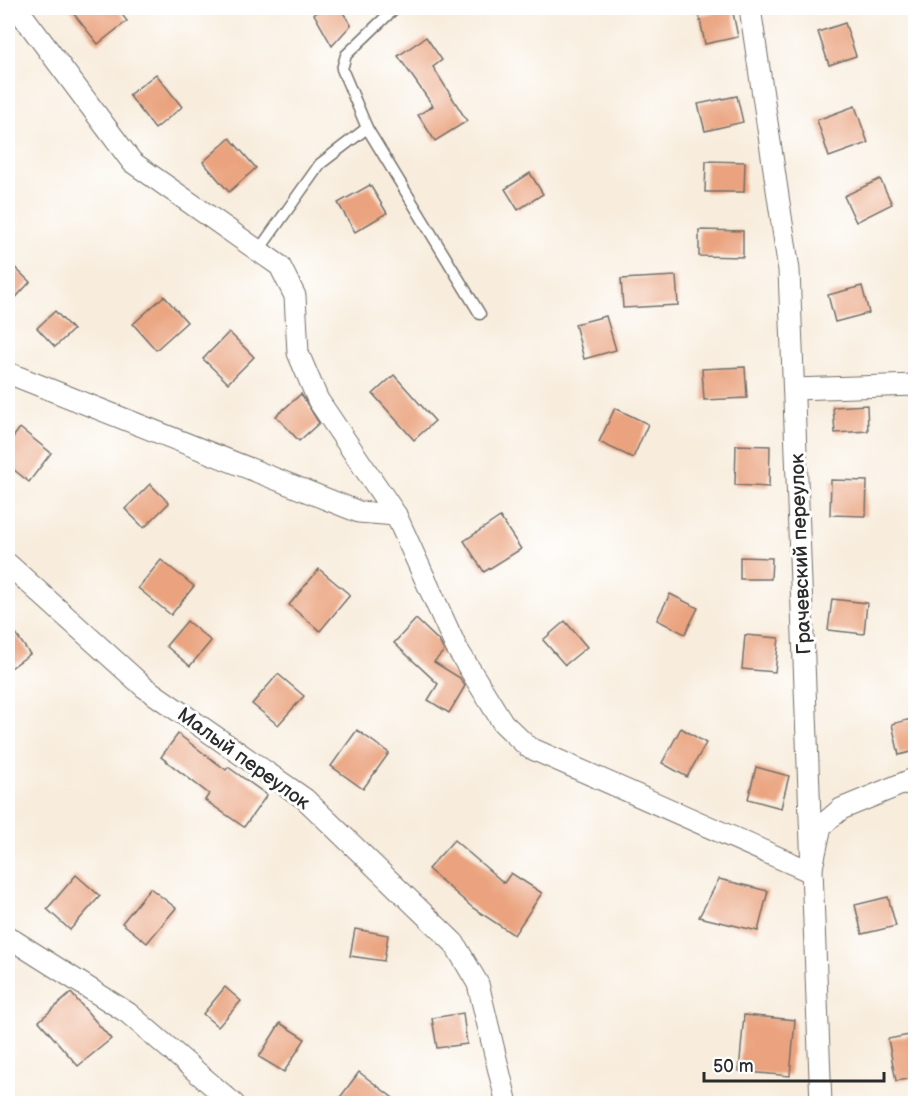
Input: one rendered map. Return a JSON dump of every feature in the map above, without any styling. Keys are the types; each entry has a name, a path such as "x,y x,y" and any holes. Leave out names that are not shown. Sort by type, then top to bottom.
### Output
{"street":[{"path":"17,8 132,162 280,266 294,296 298,353 318,400 396,515 456,647 503,723 528,747 811,872 821,826 827,820 841,809 915,778"},
{"name":"Грачевский переулок","path":"750,8 789,270 821,1104"},
{"path":"8,373 359,512 396,515"},
{"path":"794,389 915,385"},
{"name":"Малый переулок","path":"8,564 144,687 305,799 454,943 478,984 507,1104"},
{"path":"8,937 128,1013 234,1104"}],"lane":[{"path":"395,8 346,56 342,69 367,128 480,314"},
{"path":"259,250 320,164 367,128"}],"building":[{"path":"69,8 117,8 127,21 98,44"},
{"path":"326,8 340,8 351,25 332,46 314,14"},
{"path":"732,8 738,37 705,44 699,15"},
{"path":"845,23 856,56 829,65 818,32"},
{"path":"426,37 442,60 433,67 467,121 435,141 418,115 433,106 398,56"},
{"path":"156,74 182,107 155,129 129,95"},
{"path":"737,96 743,122 705,131 698,104"},
{"path":"855,106 868,143 829,157 817,120"},
{"path":"230,138 256,168 229,192 203,162"},
{"path":"706,161 745,162 744,192 705,192"},
{"path":"530,173 543,194 518,210 505,189"},
{"path":"880,179 892,204 856,222 844,196"},
{"path":"370,185 387,213 355,232 338,203"},
{"path":"699,230 743,231 743,257 699,256"},
{"path":"8,261 30,282 8,306"},
{"path":"676,276 678,305 623,308 621,279"},
{"path":"862,286 869,313 835,322 828,295"},
{"path":"164,296 187,322 156,350 133,324"},
{"path":"55,311 73,330 55,347 37,328"},
{"path":"606,316 616,350 584,359 575,324"},
{"path":"229,332 254,357 228,383 203,359"},
{"path":"745,367 747,398 704,400 702,369"},
{"path":"394,375 435,421 414,440 373,394"},
{"path":"301,394 319,423 299,441 276,416"},
{"path":"867,405 868,431 835,433 833,407"},
{"path":"615,408 648,424 633,458 599,442"},
{"path":"20,428 51,453 29,482 8,465 8,444"},
{"path":"736,445 770,446 769,487 735,485"},
{"path":"831,480 867,481 866,516 830,515"},
{"path":"150,484 169,503 144,528 125,509"},
{"path":"500,517 521,549 484,572 464,541"},
{"path":"740,557 772,558 771,579 740,579"},
{"path":"161,560 194,586 171,615 138,588"},
{"path":"319,569 350,595 320,631 289,605"},
{"path":"670,594 698,608 685,634 657,620"},
{"path":"832,599 867,603 864,634 828,630"},
{"path":"416,619 439,641 444,651 434,662 460,678 465,686 449,713 428,700 438,684 394,643"},
{"path":"187,621 211,641 190,666 166,646"},
{"path":"565,621 587,647 565,665 543,640"},
{"path":"8,623 30,654 8,670"},
{"path":"745,635 779,638 775,672 742,669"},
{"path":"278,674 304,696 278,725 252,704"},
{"path":"915,718 915,751 899,755 892,724"},
{"path":"681,728 706,743 687,777 662,763"},
{"path":"357,730 389,753 363,789 331,766"},
{"path":"178,734 226,770 228,767 267,795 244,827 205,800 209,794 161,757"},
{"path":"756,767 789,776 781,808 748,799"},
{"path":"454,840 504,883 511,873 542,893 514,935 473,908 428,869"},
{"path":"76,875 100,896 70,930 47,909"},
{"path":"719,879 768,891 758,931 699,917"},
{"path":"150,888 176,908 147,943 122,923"},
{"path":"888,897 896,926 862,934 855,905"},
{"path":"355,929 388,935 384,961 350,956"},
{"path":"225,987 241,1001 218,1027 203,1014"},
{"path":"71,993 111,1039 78,1066 39,1021"},
{"path":"463,1013 467,1044 437,1048 432,1018"},
{"path":"744,1015 795,1020 790,1076 739,1071"},
{"path":"280,1023 305,1039 284,1072 259,1057"},
{"path":"915,1034 915,1078 896,1081 888,1039"},
{"path":"359,1072 401,1104 335,1104"}]}
